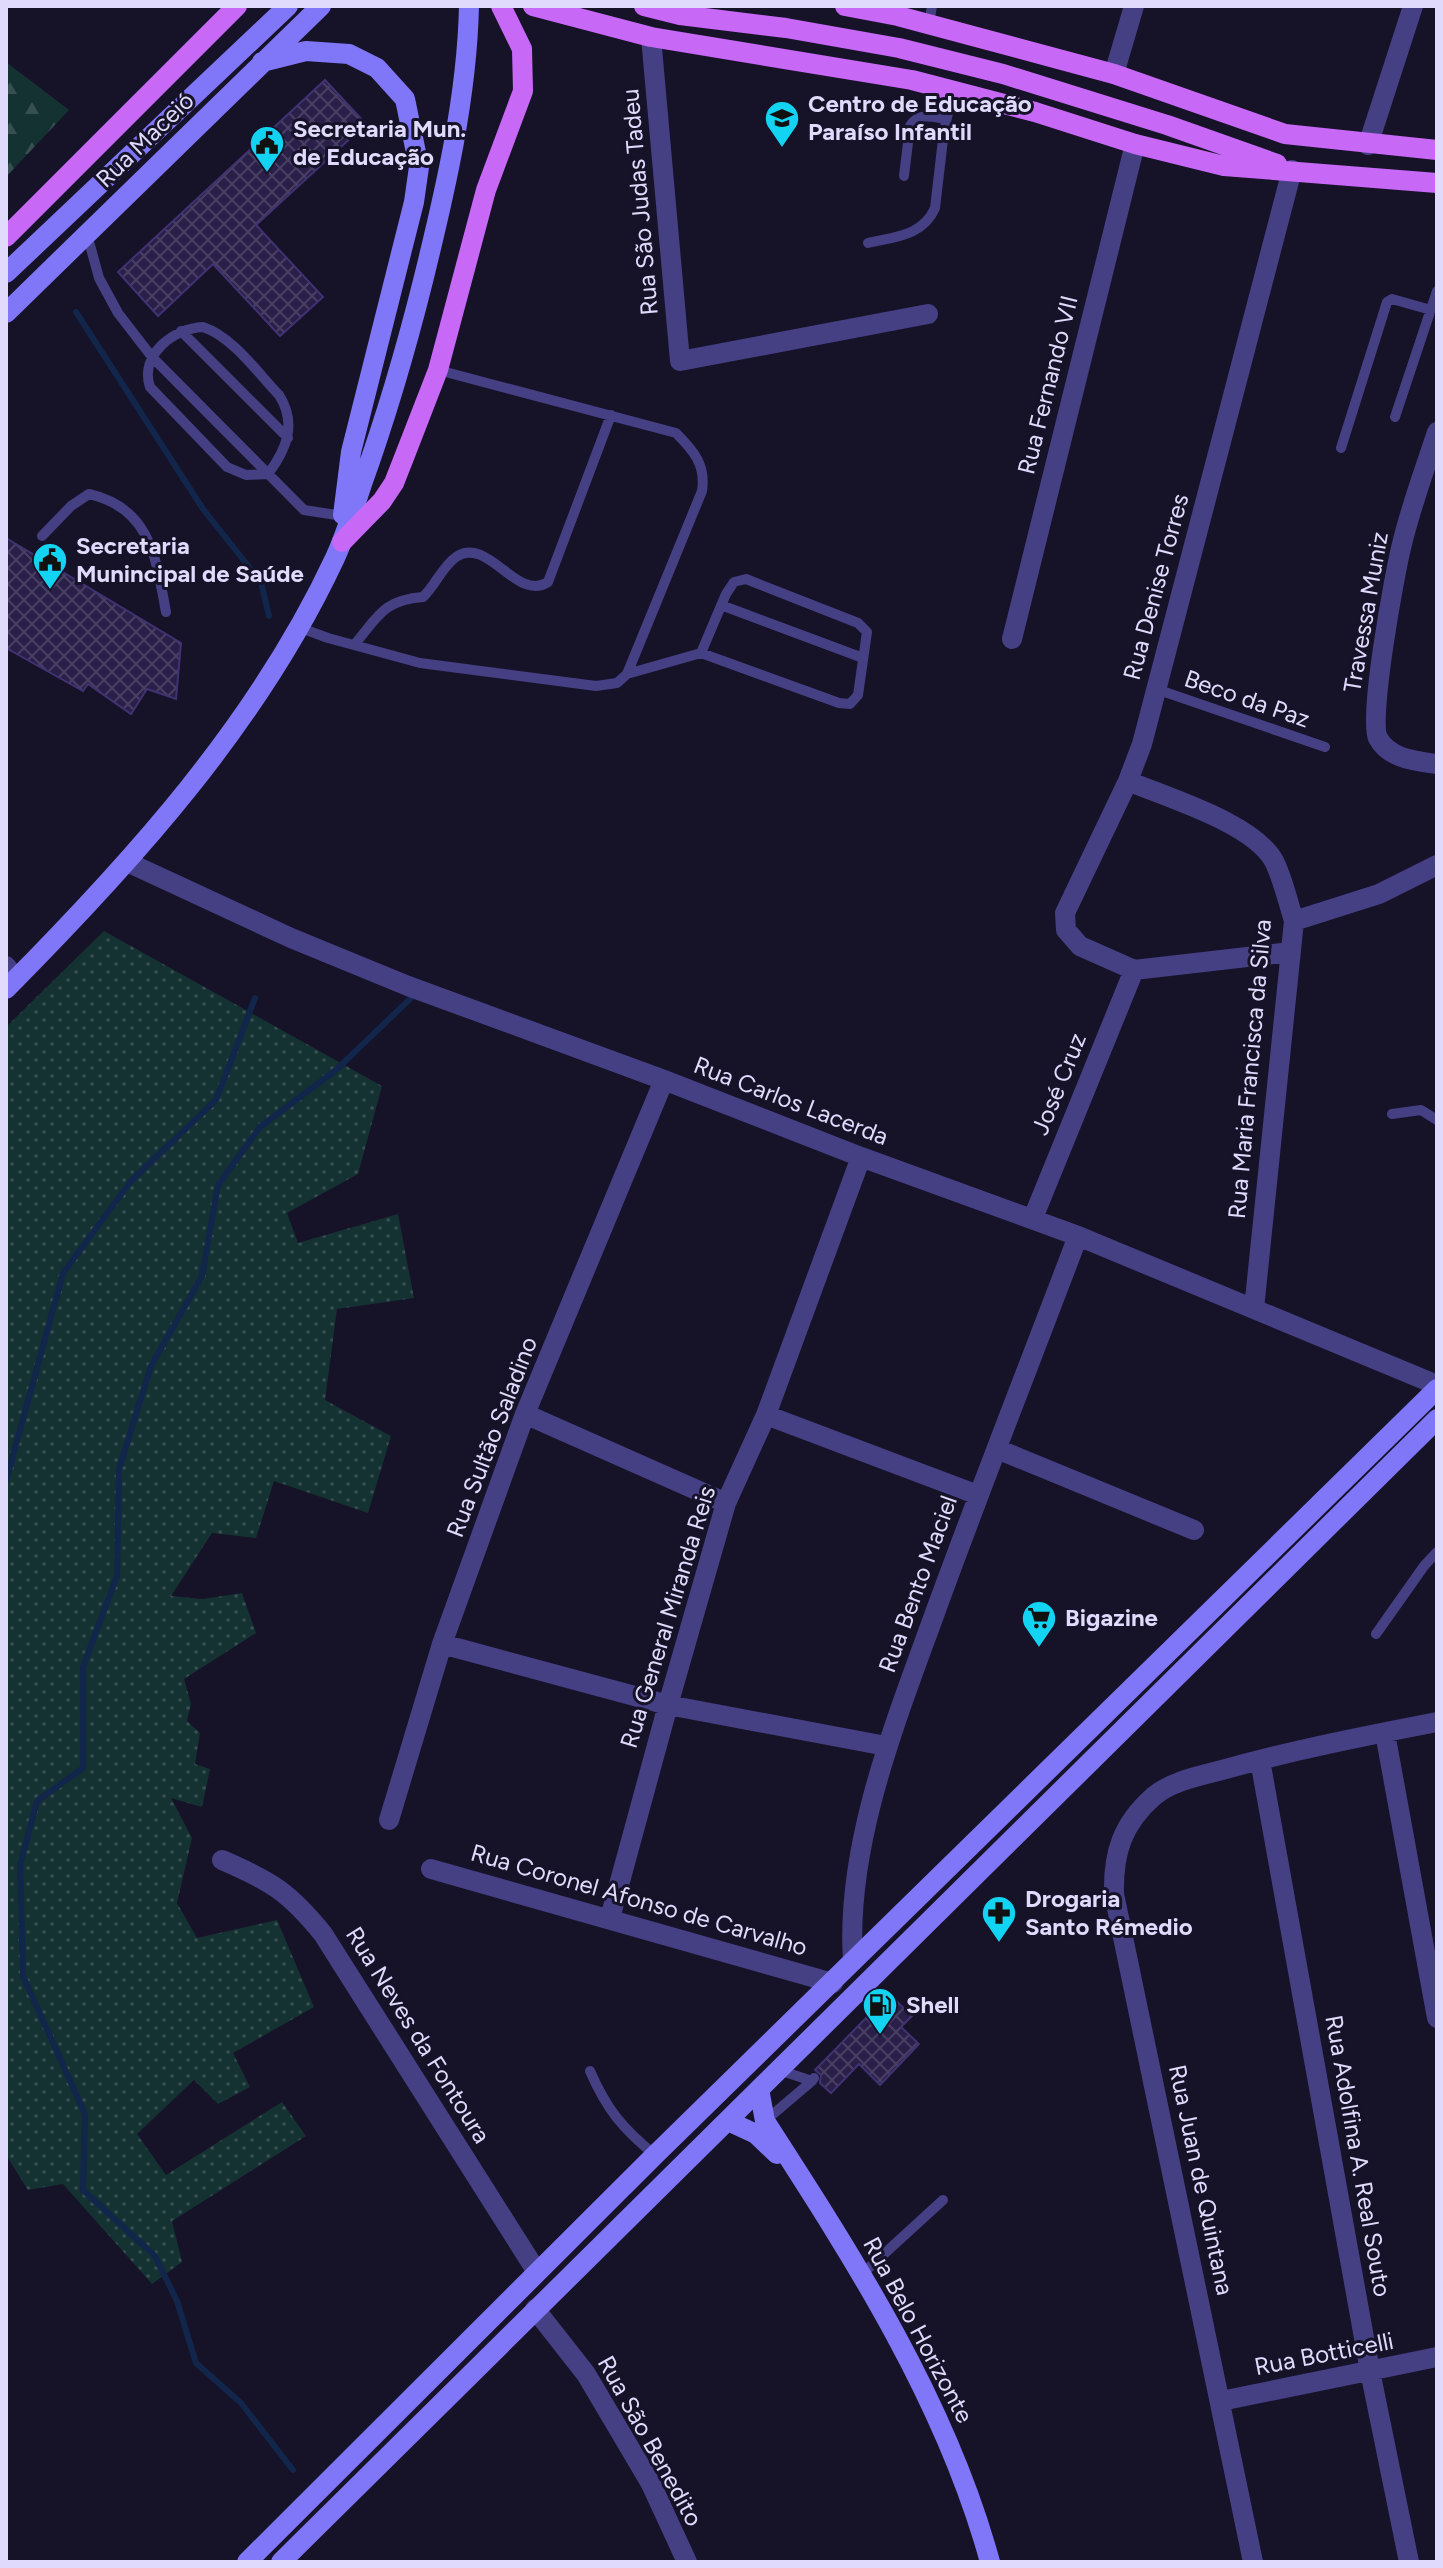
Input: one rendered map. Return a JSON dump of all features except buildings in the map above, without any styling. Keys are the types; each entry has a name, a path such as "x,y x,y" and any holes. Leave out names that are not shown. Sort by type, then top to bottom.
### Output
{"main road":[{"path":"6,237 237,6"},
{"name":"Rua Maceió","path":"6,273 288,6"},
{"name":"Rua Maceió","path":"6,313 321,6"},
{"path":"9,978 127,862 186,792 261,687 326,577 342,542 403,361 432,244 457,119 469,6"},
{"path":"342,542 382,501 394,483 438,370 486,190 523,91 522,49 501,6"},
{"path":"533,6 651,37 912,80 1035,112 1135,144 1224,166 1437,183"},
{"path":"644,6 680,15 786,28 899,48 1003,74 1212,140 1292,170"},
{"path":"845,6 931,15 1285,134 1437,150"},
{"path":"262,62 306,51 349,54 377,68 405,99 414,133 419,167 414,202 351,452 342,542"},
{"path":"247,2562 655,2155 1437,1387"},
{"path":"281,2562 1437,1419"},
{"path":"1106,1715 1122,1731"},
{"name":"Rua Belo Horizonte","path":"759,2089 765,2121 893,2328 952,2447 990,2562"},
{"name":"Rua Belo Horizonte","path":"728,2121 756,2134 800,2176"}],"street":[{"path":"1114,74 1134,6"},
{"path":"1368,145 1413,6"},
{"name":"Rua São Judas Tadeu","path":"651,37 680,361 928,314"},
{"name":"Rua Fernando VII","path":"1012,639 1135,144"},
{"name":"Rua Denise Torres","path":"1134,970 1080,946 1066,930 1065,913 1128,781 1142,744 1292,170"},
{"name":"Travessa Muniz","path":"1437,432 1402,544 1375,705 1377,736 1389,751 1410,760 1437,764"},
{"name":"Rua Maria Francisca da Silva","path":"1128,781 1230,824 1255,839 1274,861 1294,921 1254,1309"},
{"name":"Rua Carlos Lacerda","path":"127,862 291,938 408,986 664,1080 861,1157 1033,1218 1437,1387"},
{"path":"1294,921 1379,894 1437,865"},
{"path":"1134,970 1291,952"},
{"name":"José Cruz","path":"1033,1218 1134,970"},
{"name":"Rua Sultão Saladino","path":"389,1820 442,1644 525,1414 664,1080"},
{"name":"Rua General Miranda Reis","path":"610,1918 726,1503 766,1415 861,1157"},
{"name":"Rua Bento Maciel","path":"853,1961 854,1886 886,1746 1078,1236"},
{"path":"525,1414 726,1503"},
{"path":"766,1415 978,1495"},
{"path":"997,1449 1194,1530"},
{"path":"442,1644 668,1705 886,1746"},
{"path":"1260,1760 1437,1722"},
{"path":"1385,1733 1437,2018"},
{"name":"Rua Juan de Quintana","path":"1253,2562 1114,1894 1113,1865 1121,1838 1137,1813 1156,1794 1180,1782 1260,1760"},
{"name":"Rua Adolfina A. Real Souto","path":"1260,1760 1370,2371 1409,2562"},
{"name":"Rua Neves da Fontoura","path":"222,1860 266,1879 304,1911 323,1934 537,2272"},
{"name":"Rua Coronel Afonso de Carvalho","path":"431,1869 833,1983"},
{"name":"Rua São Benedito","path":"535,2309 586,2374 651,2484 687,2562"},
{"name":"Rua Botticelli","path":"1221,2401 1437,2357"}],"lane":[{"path":"868,243 912,232 931,217 953,91"},
{"path":"904,176 913,121 929,116 946,119"},
{"path":"83,237 90,245 99,278 118,313 152,357 304,510 343,516"},
{"path":"1395,417 1437,291"},
{"path":"1341,448 1387,302 1392,299 1431,310"},
{"path":"203,327 215,331 279,395 289,417 288,438 283,452 268,474 246,475 227,467 157,396 147,377 152,357 181,331 203,327"},
{"path":"181,331 288,438"},
{"path":"298,627 420,663 596,686 617,683 627,674 702,491 704,474 694,452 676,433 438,370"},
{"path":"354,645 388,605 400,599 423,597 456,557 468,553 480,555 531,587 541,587 548,582 611,415"},
{"path":"42,536 71,506 89,494 107,498 142,526 157,565 166,612"},
{"path":"627,674 701,653 839,703 850,704 858,695 867,632 858,623 746,579 734,582 701,653"},
{"path":"721,605 863,658"},
{"name":"Beco da Paz","path":"1156,689 1325,747"},
{"path":"1392,1114 1421,1110 1437,1120"},
{"path":"1376,1634 1437,1552"},
{"path":"858,1991 875,2008"},
{"path":"765,2121 813,2079 779,2070"},
{"path":"590,2071 604,2104 633,2137 655,2155"},
{"path":"861,2275 943,2200"}],"green space":[{"path":"6,62 69,110 6,177"},
{"path":"104,931 382,1086 358,1174 287,1213 298,1243 398,1214 414,1298 337,1309 325,1400 391,1436 368,1513 274,1481 256,1538 212,1533 171,1596 203,1599 242,1593 256,1633 184,1679 191,1704 187,1721 200,1733 195,1764 210,1769 202,1807 171,1798 192,1838 177,1903 197,1938 277,1920 314,2007 233,2053 250,2087 218,2104 194,2080 137,2134 166,2175 282,2102 306,2136 172,2221 182,2262 152,2284 63,2184 28,2190 6,2155 6,1027"}],"waterway":[{"path":"76,312 203,509 261,582 269,616"},
{"path":"293,2470 241,2403 196,2363 177,2301 155,2256 83,2190 85,2114 23,1976 20,1865 37,1801 83,1768 83,1667 117,1576 119,1469 151,1366 202,1276 218,1185 260,1127 336,1070 412,997"},
{"path":"6,1481 63,1273 131,1181 216,1100 255,998"}],"place":[{"name":"Centro de Educação Paraíso Infantil","path":"782,149"},
{"name":"Secretaria Mun. de Educação","path":"267,174"},
{"name":"Secretaria Munincipal de Saúde","path":"50,591"},
{"name":"Bigazine","path":"1039,1649"},
{"name":"Drogaria Santo Rémedio","path":"999,1944"},
{"name":"Shell","path":"880,2036"}]}
